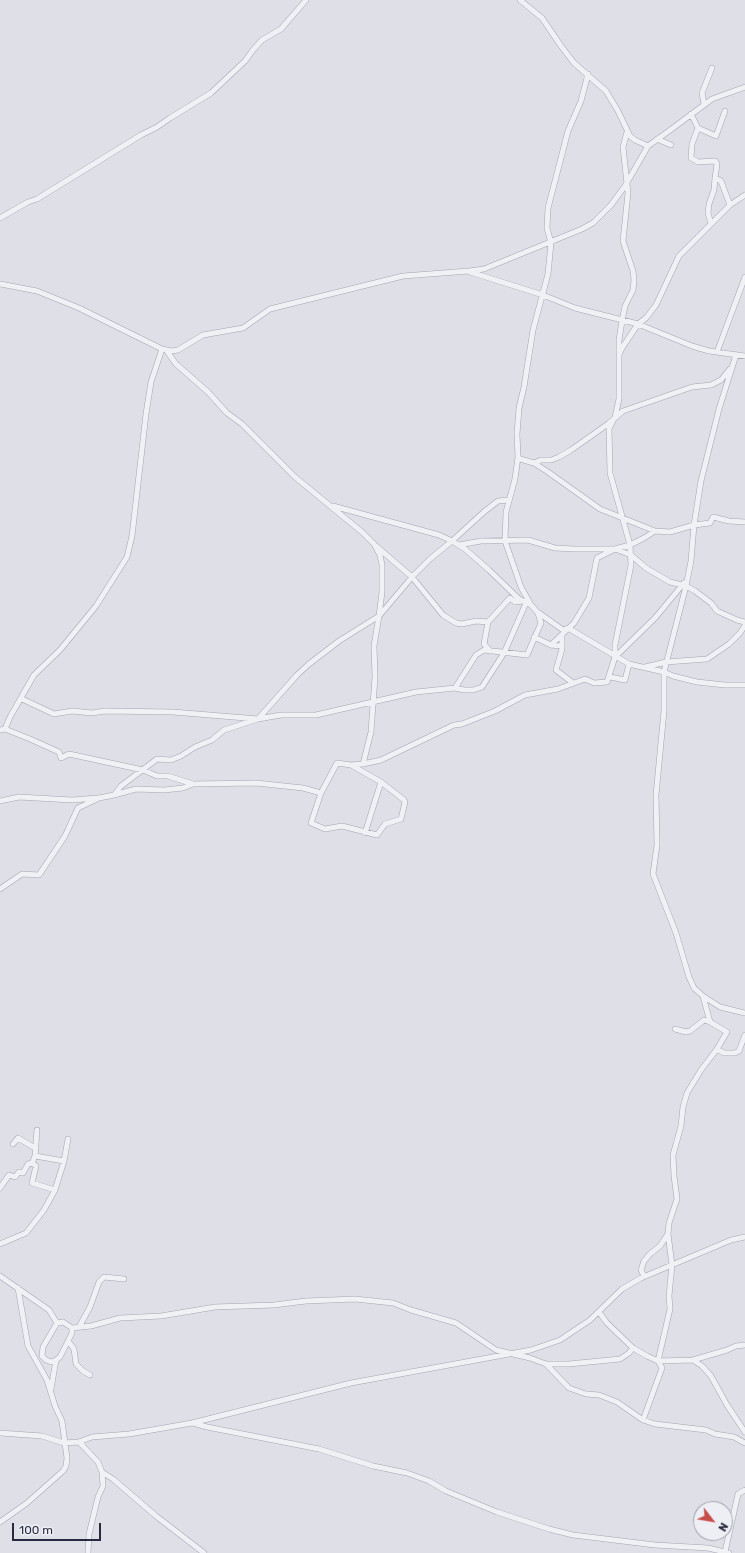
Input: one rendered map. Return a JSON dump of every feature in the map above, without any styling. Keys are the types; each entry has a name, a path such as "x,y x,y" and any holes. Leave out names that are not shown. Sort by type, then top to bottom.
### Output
{"street":[{"path":"0,218 28,202 38,199 211,93 245,61 252,50 262,40 281,29 306,0"},
{"path":"520,0 542,18 574,62 607,94 618,111 627,132 635,140 648,146"},
{"path":"704,104 702,93 712,68"},
{"path":"455,688 476,655 484,650 527,655 541,623 538,613 527,603 505,541 506,512 508,500 515,479 518,457 517,434 519,408 524,387 533,330 548,274 551,243 547,228 548,208 568,131 581,100 588,74"},
{"path":"164,350 178,350 208,333 243,328 270,310 321,296 403,276 469,272 484,268 582,230 593,223 611,205 627,183 648,146 715,97 745,87"},
{"path":"691,114 698,128 716,136 725,111"},
{"path":"698,128 692,144 691,158 698,162 715,161 717,164 714,190 709,204 708,213 711,224"},
{"path":"351,765 381,782 404,801 402,816 399,820 386,824 377,835 342,826 326,829 310,823 321,793 337,763 351,765 381,760 454,725 462,724 495,711 525,696 558,689 585,679 594,683 605,683 610,677 615,657 615,645 627,592 631,565 630,545 610,473 609,429 615,417 618,400 619,340 622,321 625,306 633,290 634,280 623,241 628,193 623,147 627,132"},
{"path":"657,139 671,145"},
{"path":"715,178 721,181 730,205"},
{"path":"619,355 638,324 646,318 656,305 679,256 730,205 745,195"},
{"path":"469,272 543,294 570,307 638,324 692,346 717,352 745,356"},
{"path":"717,352 745,277"},
{"path":"0,284 37,291 79,308 164,350 176,364 208,392 227,413 240,423 295,477 362,532 412,577 443,615 456,624 476,620 488,622"},
{"path":"164,350 152,382 146,414 132,536 127,557 96,606 60,650 34,675 22,699 2,729 30,738 59,752 61,758 69,754 142,770 156,776 168,776 194,784 256,783 303,788 321,793"},
{"path":"736,355 715,424 701,481 694,525 691,561 664,672 664,711 656,795 657,845 653,874 676,933 689,977 694,988 720,1007 745,1013"},
{"path":"534,463 541,460 551,460 565,454 608,424 615,417 630,408 692,387 711,385 721,380 733,364"},
{"path":"518,457 534,463 562,481 600,509 655,531 670,532 694,525 710,523 713,517 729,521 745,522"},
{"path":"258,719 297,675 309,664 339,641 379,616 412,577 430,559 498,501 508,500"},
{"path":"329,504 438,535 452,541 489,570 510,591 543,617 564,631 629,664 664,672 696,682 725,685 745,685"},
{"path":"551,645 574,623 589,598 597,558 614,549 630,545 655,531"},
{"path":"459,545 482,541 528,540 555,548 614,549 631,555 646,568 670,582 684,585 695,591 706,599 717,611 745,622"},
{"path":"363,764 371,732 375,677 374,646 379,616 382,565 380,555 374,544"},
{"path":"615,657 655,618 684,585"},
{"path":"490,651 484,644 488,622 510,598 515,602 527,603"},
{"path":"114,794 121,786 156,759 171,760 212,740 224,730 258,719 281,715 316,715 416,692 455,688 464,690 482,687 504,653 527,603"},
{"path":"644,667 666,662 707,659 730,644 745,625"},
{"path":"564,631 557,671 573,683"},
{"path":"534,637 551,645 561,646"},
{"path":"610,677 625,680 629,664"},
{"path":"22,699 54,714 72,711 92,713 105,711 173,712 258,719"},
{"path":"365,833 381,782"},
{"path":"0,801 19,797 72,800 99,798 136,789 164,790 183,788 194,784"},
{"path":"0,889 22,874 39,875 65,836 78,808 99,798"},
{"path":"703,996 710,1022"},
{"path":"675,1029 686,1032 690,1031 704,1020 713,1008 720,1007"},
{"path":"643,1420 662,1368 658,1361 670,1310 669,1296 672,1265 668,1234 669,1223 677,1199 673,1155 681,1126 683,1107 687,1093 727,1032 704,1020"},
{"path":"717,1049 724,1053 735,1053 739,1051 745,1035"},
{"path":"0,1188 9,1175 15,1177 19,1172 23,1173 28,1164 32,1163 35,1156 37,1130"},
{"path":"13,1144 18,1138 35,1148"},
{"path":"0,1244 26,1233 44,1210 55,1190 64,1161 68,1139"},
{"path":"35,1156 64,1161"},
{"path":"32,1163 36,1166 32,1183 55,1190"},
{"path":"644,1276 641,1270 644,1261 660,1246 668,1234"},
{"path":"0,1433 42,1436 64,1443 79,1442 92,1437 129,1434 192,1422 351,1383 531,1350 560,1340 590,1320 622,1289 644,1276 731,1240 745,1237"},
{"path":"0,1276 49,1310 58,1323"},
{"path":"79,1327 90,1307 99,1282 104,1277 124,1279"},
{"path":"0,1522 27,1503 63,1471 66,1466 67,1458 62,1421 47,1380 28,1346 18,1288"},
{"path":"58,1323 63,1322 72,1328 91,1326 120,1318 161,1316 215,1308 355,1299 393,1303 411,1310 456,1323 496,1350 530,1358 546,1364 569,1364 620,1359 634,1348"},
{"path":"598,1312 607,1323 634,1348 658,1361 693,1360 736,1346 745,1345"},
{"path":"56,1360 51,1362 42,1356 43,1347 58,1323"},
{"path":"50,1390 52,1373 56,1360 68,1341 72,1333 72,1328"},
{"path":"68,1341 74,1349 76,1364 90,1375"},
{"path":"693,1360 702,1366 711,1376 727,1405 745,1432"},
{"path":"546,1364 570,1388 586,1394 599,1395 617,1402 643,1420 655,1424 706,1430 715,1434 734,1437 745,1443"},
{"path":"192,1422 207,1428 319,1449 373,1466 407,1473 429,1481 446,1491 497,1512 549,1529 573,1534 648,1544 708,1548 727,1552 738,1494 745,1490"},
{"path":"79,1442 98,1462 102,1472 103,1486 98,1496 89,1534 88,1553"},
{"path":"102,1472 113,1479 156,1516 204,1553"}]}
